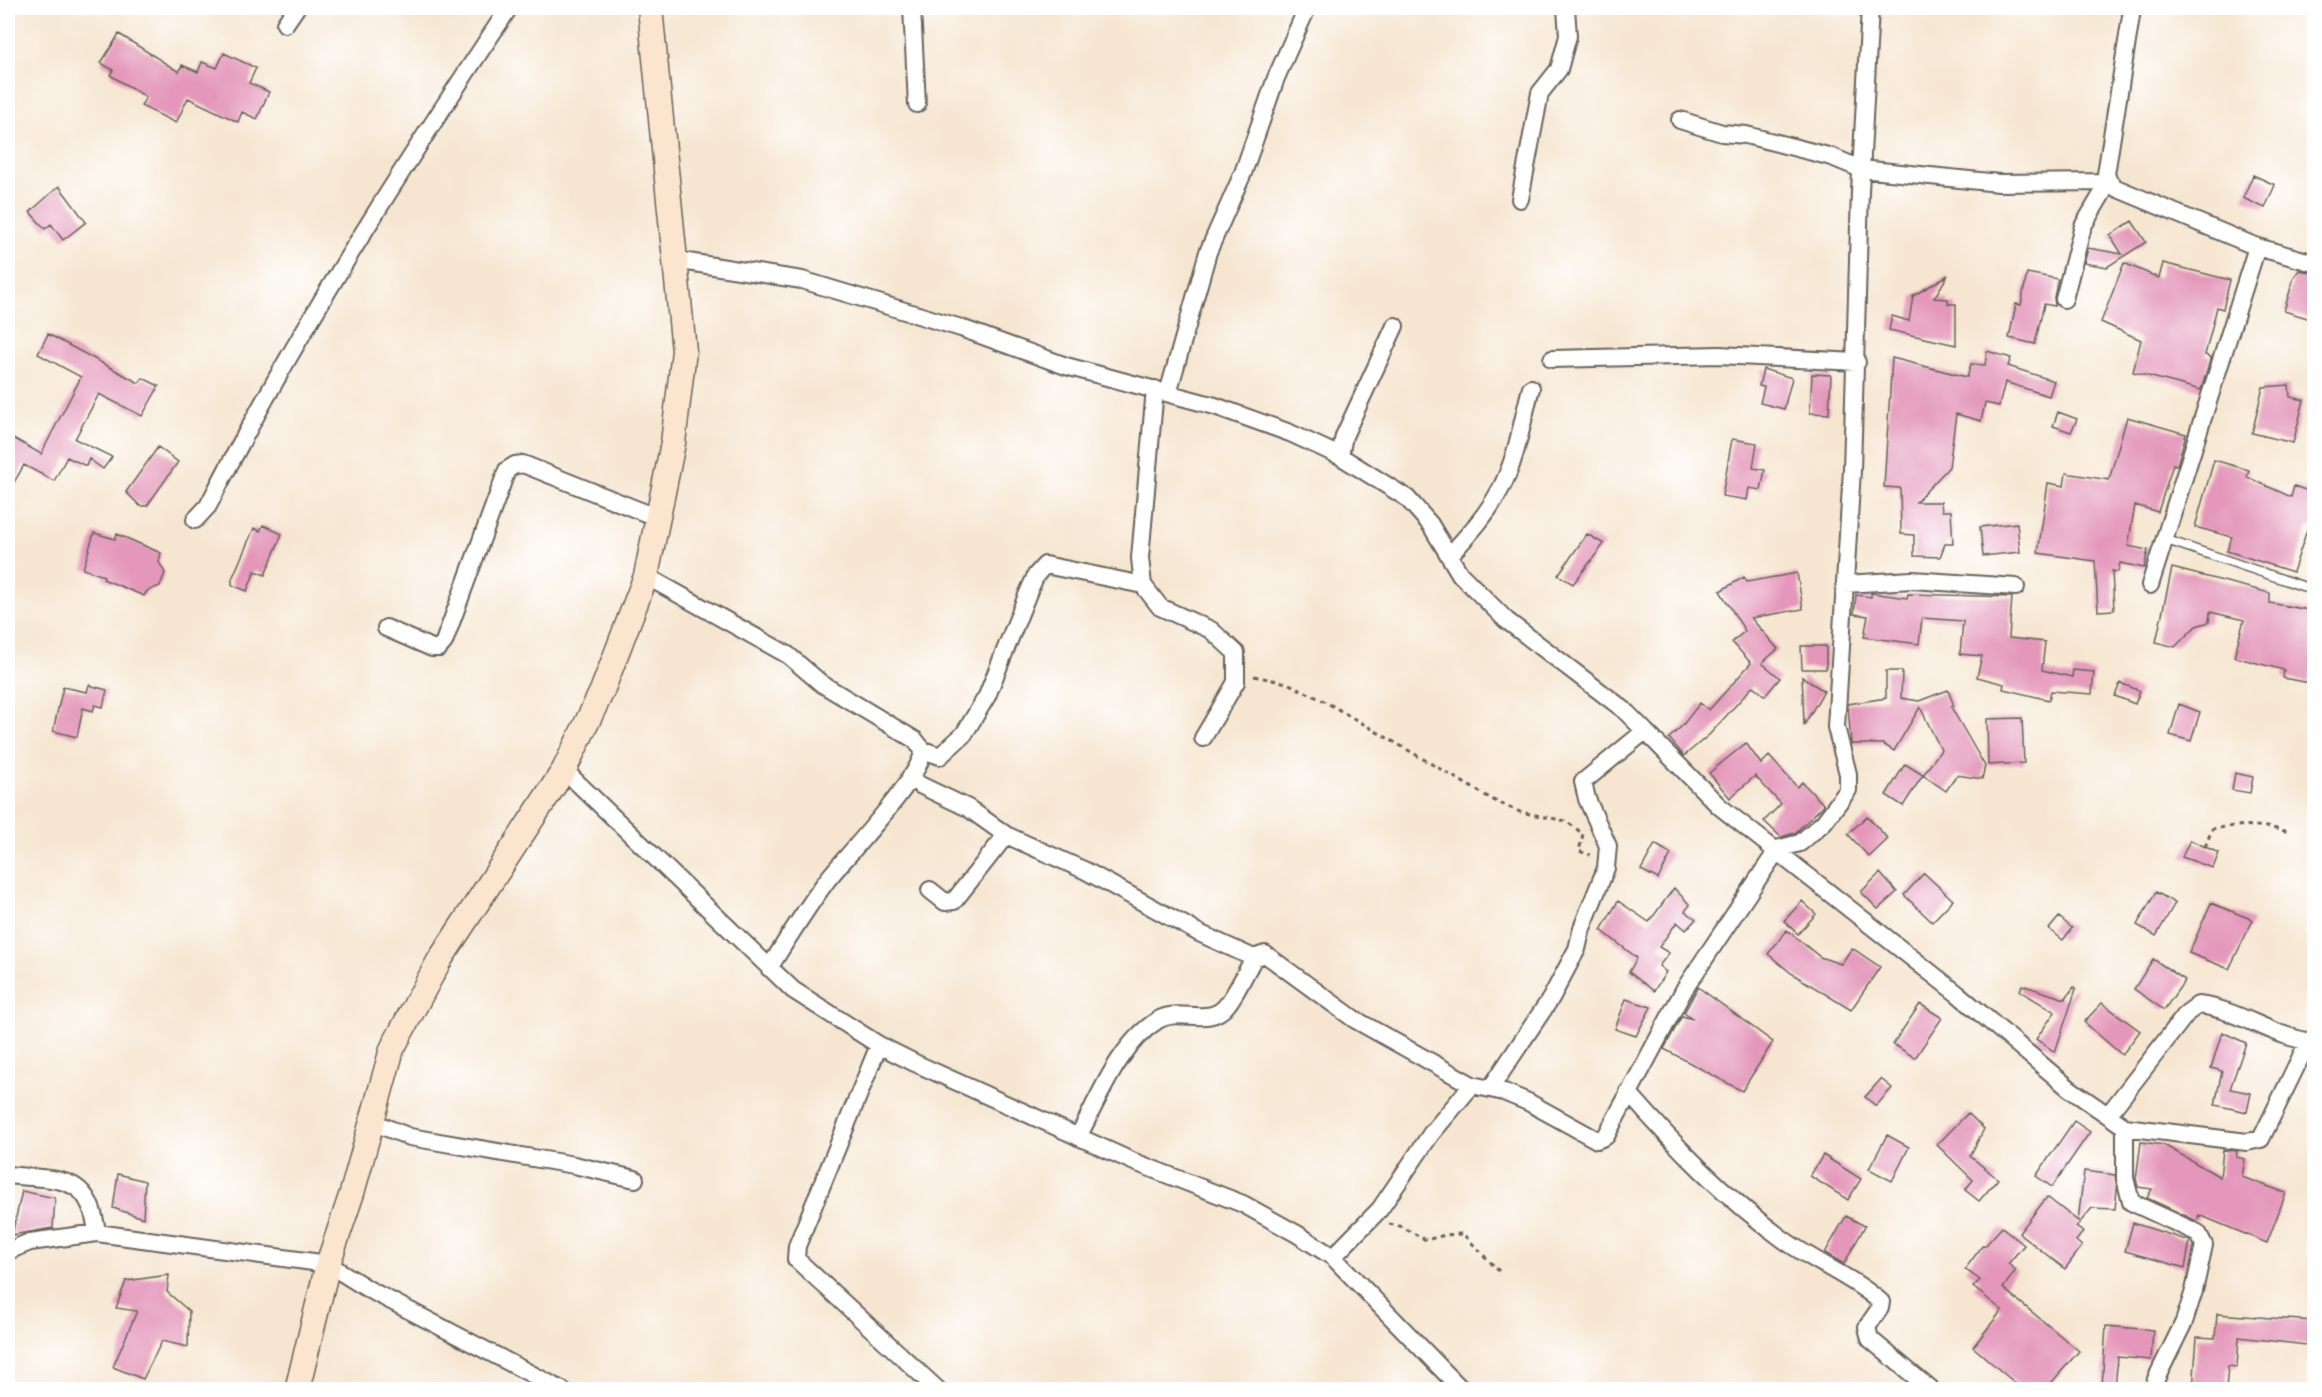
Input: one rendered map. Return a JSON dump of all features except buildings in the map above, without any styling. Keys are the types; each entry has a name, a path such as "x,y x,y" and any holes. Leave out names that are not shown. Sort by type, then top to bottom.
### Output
{"street":[{"path":"285,24 296,8"},
{"path":"195,520 208,506 263,400 405,165 509,8"},
{"path":"297,1389 328,1264 392,1050 439,961 564,770 602,691 646,576 674,443 684,351 650,8"},
{"path":"912,8 916,104"},
{"path":"1203,738 1236,682 1236,653 1211,630 1160,607 1143,585 1140,558 1161,391 1208,252 1243,173 1276,78 1307,8"},
{"path":"1520,199 1540,93 1558,69 1568,36 1566,8"},
{"path":"1078,1137 1117,1065 1136,1039 1157,1021 1169,1015 1207,1017 1218,1013 1226,1006 1254,958 1265,954 1354,1019 1472,1085 1528,1102 1597,1140 1606,1136 1685,988 1775,851 1800,843 1824,822 1848,790 1848,774 1836,727 1857,362 1861,169 1870,8"},
{"path":"2132,10 2106,174 2109,182 2116,188 2257,247 2314,263"},
{"path":"1680,120 1722,133 1746,135 1832,157 1861,169 1999,183 2109,182"},
{"path":"2064,298 2084,226 2109,182"},
{"path":"2150,585 2257,247"},
{"path":"675,260 802,280 961,328 1066,366 1236,413 1340,456 1407,498 1430,524 1460,574 1506,620 1623,709 1719,806 1959,995 2070,1089 2125,1127 2247,1142 2261,1139 2311,1042 2213,1006 2198,1005 2187,1013 2108,1115"},
{"path":"1340,456 1344,436 1395,326"},
{"path":"1552,359 1719,355 1857,362"},
{"path":"1449,556 1475,528 1501,489 1516,446 1531,388"},
{"path":"386,628 432,648 439,648 444,642 507,470 515,465 523,465 658,518"},
{"path":"646,576 788,654 822,684 915,740 923,750 940,756 964,734 987,696 1036,575 1045,564 1143,585"},
{"path":"1845,584 1912,580 2016,587"},
{"path":"1491,1089 1551,998 1576,949 1607,862 1608,846 1584,791 1583,782 1645,731"},
{"path":"769,968 829,879 890,807 919,764 923,750"},
{"path":"564,770 793,990 879,1046 1078,1137 1243,1204 1333,1257 1462,1389"},
{"path":"910,777 920,785 968,808 1006,835 1086,871 1199,933 1254,958"},
{"path":"930,890 945,902 954,901 1006,835"},
{"path":"879,1046 797,1246 796,1259 938,1389"},
{"path":"1333,1257 1370,1221 1431,1134 1472,1085"},
{"path":"1628,1092 1670,1140 1741,1208 1787,1242 1881,1302 1880,1308 1867,1327 1870,1339 1930,1389"},
{"path":"372,1122 410,1137 574,1165 635,1179"},
{"path":"2125,1127 2125,1178 2130,1202 2198,1233 2204,1245 2184,1322 2154,1389"},
{"path":"8,1175 67,1182 83,1190 94,1210 97,1233"},
{"path":"8,1251 30,1242 97,1233 328,1264 368,1289 562,1389"}],"lane":[{"path":"2164,539 2314,590"}],"path":[{"path":"1236,682 1251,676 1287,683 1418,754 1495,801 1520,812 1566,820 1583,834 1579,851 1607,862"},
{"path":"2205,847 2212,830 2231,826 2259,824 2289,832"},
{"path":"1370,1221 1400,1226 1426,1240 1444,1235 1463,1234 1499,1270"}]}
